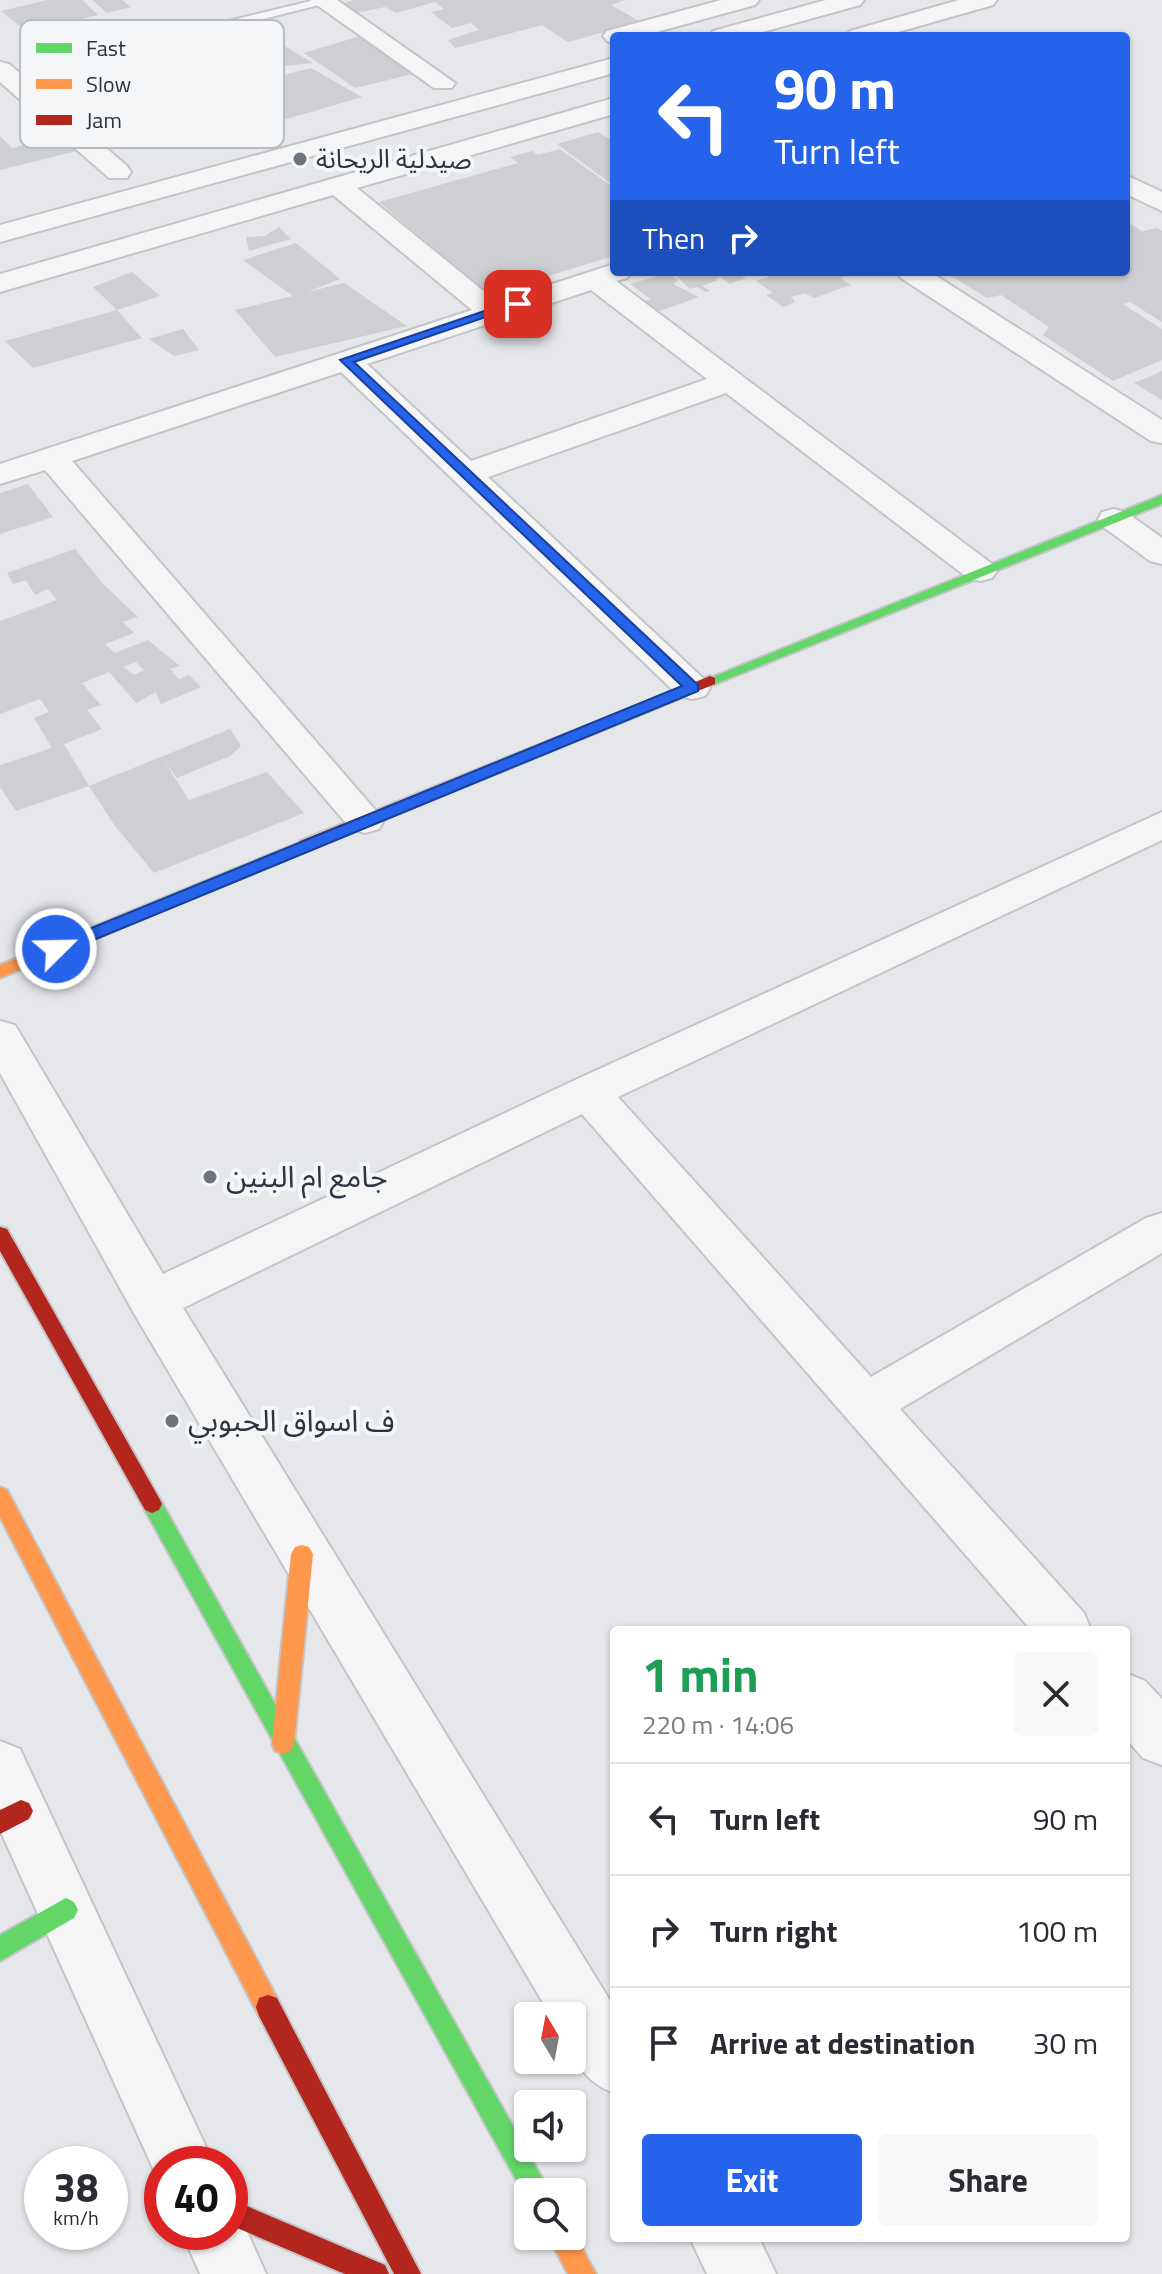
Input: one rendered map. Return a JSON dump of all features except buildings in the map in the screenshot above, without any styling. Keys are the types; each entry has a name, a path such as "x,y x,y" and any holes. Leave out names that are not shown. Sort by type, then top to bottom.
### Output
{"main road":[{"path":"0,972 365,820 1162,499"},
{"path":"0,1234 529,2178"},
{"path":"0,1496 408,2274"},
{"path":"283,1743 302,1554"},
{"path":"0,1949 66,1910"},
{"path":"248,2220 376,2274"},
{"path":"569,2250 583,2274"}],"street":[{"path":"626,32 697,6 747,0"},
{"path":"736,32 852,0"},
{"path":"879,32 985,0"},
{"path":"323,1 443,83"},
{"path":"585,44 610,37"},
{"path":"0,234 610,66"},
{"path":"413,91 471,75"},
{"path":"0,283 610,107"},
{"path":"90,148 118,172"},
{"path":"89,180 148,164"},
{"path":"1130,185 1162,203"},
{"path":"338,186 492,312"},
{"path":"0,474 606,276 730,381 980,571"},
{"path":"917,276 1162,434"},
{"path":"346,360 692,688"},
{"path":"466,474 730,381"},
{"path":"51,457 365,820"},
{"path":"1114,519 1162,554"},
{"path":"152,1301 588,1092 1162,825"},
{"path":"0,1036 302,1554 610,2056"},
{"path":"588,1092 1061,1626"},
{"path":"865,1405 1162,1231"},
{"path":"1130,1703 1162,1739"},
{"path":"7,1801 66,1910 175,2146"},
{"path":"724,2242 744,2274"},
{"path":"223,2250 234,2274"}],"lane":[{"path":"240,20 323,1"}],"traffic: fast":[{"path":"710,681 1162,499"},
{"path":"152,1504 529,2178"},
{"path":"0,1949 66,1910"}],"traffic: slow":[{"path":"0,972 306,845"},
{"path":"0,1496 268,2007"},
{"path":"283,1743 302,1554"},
{"path":"569,2250 583,2274"}],"traffic: jam":[{"path":"306,845 710,681"},
{"path":"0,1234 152,1504"},
{"path":"0,1823 21,1811"},
{"path":"268,2007 408,2274"},
{"path":"248,2220 376,2274"}],"place":[{"name":"صيدلية الريحانة","path":"300,159"},
{"name":"جامع ام البنين","path":"210,1177"},
{"name":"ف اسواق الحبوبي","path":"172,1421"}],"route":[{"path":"56,949 692,688 346,360 518,304"}]}
